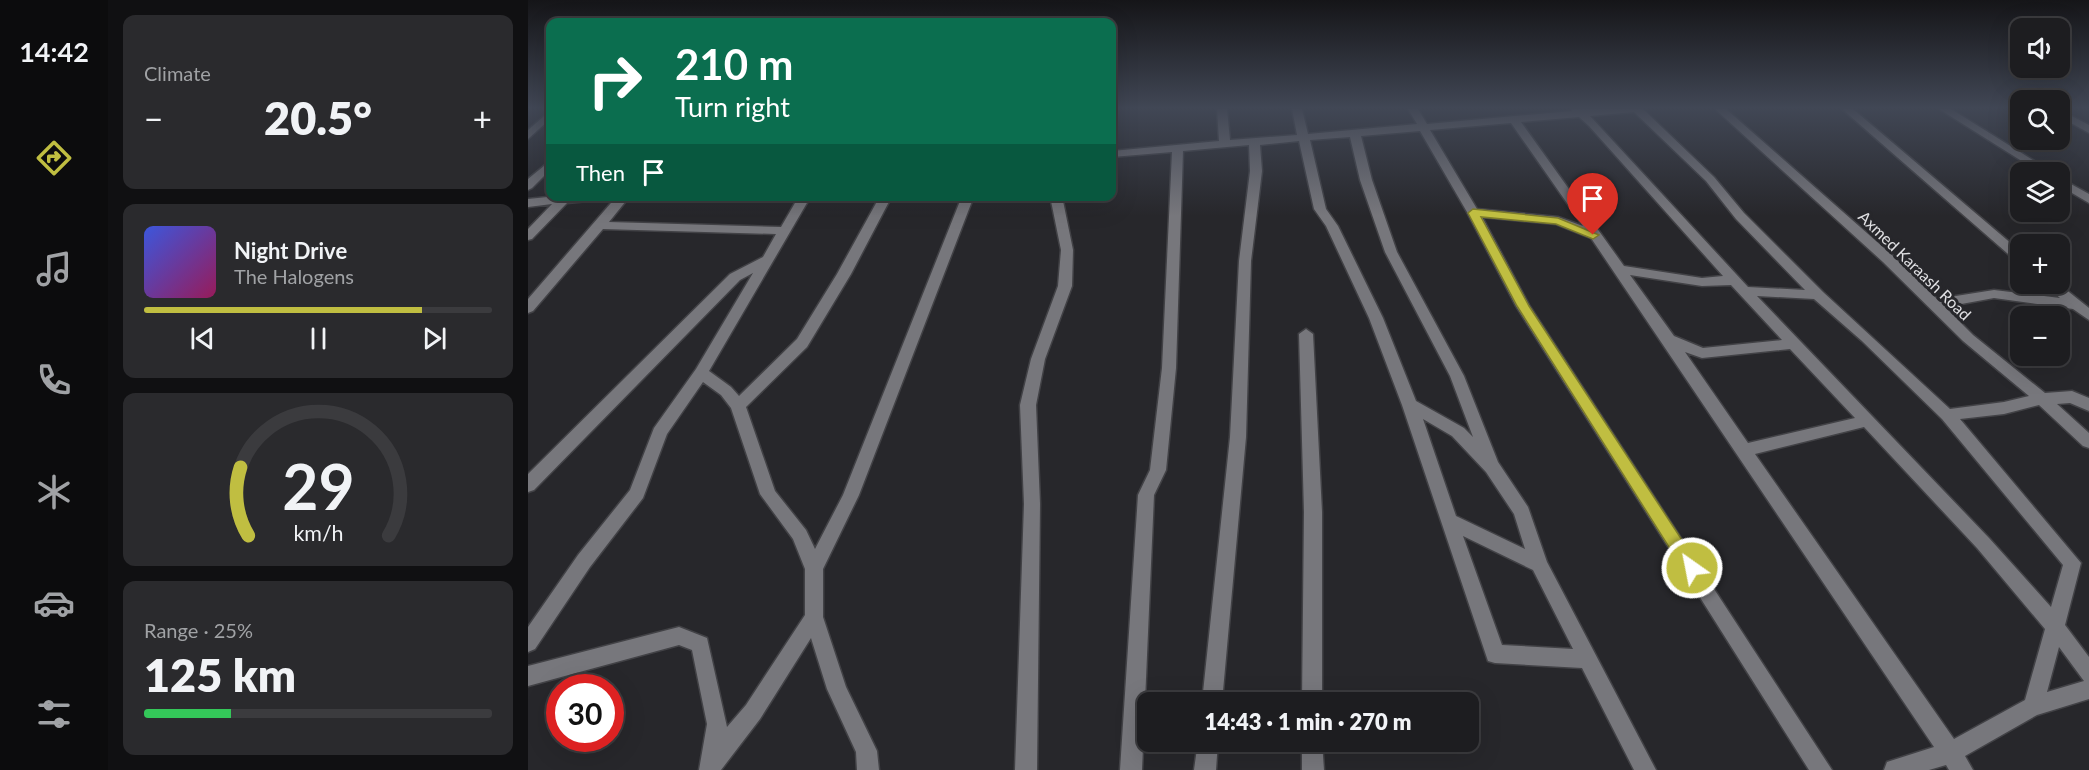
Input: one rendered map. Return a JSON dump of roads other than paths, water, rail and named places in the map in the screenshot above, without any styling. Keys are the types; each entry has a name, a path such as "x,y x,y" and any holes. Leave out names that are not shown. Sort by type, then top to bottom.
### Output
{"street":[{"path":"1116,154 1214,145"},
{"path":"1213,692 1238,437 1245,261 1256,171 1254,145"},
{"path":"1305,145 1320,209 1332,226 1376,318 1410,405 1495,654 1588,659"},
{"path":"1358,145 1366,180 1391,252 1457,376 1492,467"},
{"path":"1436,145 1523,306 1821,770"},
{"path":"1526,145 1669,340 1962,770"},
{"path":"1612,145 1739,286 2054,622 2089,673"},
{"path":"1674,145 1710,179 1740,216 1818,295 1867,338 1947,415 2072,563 2032,706"},
{"name":"Axmed Karaash Road","path":"1759,145 1888,259 1968,338 2042,399 2089,442"},
{"path":"1889,145 2010,248"},
{"path":"2002,145 2030,162"},
{"path":"1131,770 1146,495 1158,470 1169,368 1178,148"},
{"path":"528,186 546,168"},
{"path":"2070,187 2089,199"},
{"path":"528,203 546,201"},
{"path":"528,236 562,201"},
{"path":"528,308 620,201"},
{"path":"528,643 584,561 637,493 660,432 701,374 802,201"},
{"path":"738,406 802,344 844,274 883,201"},
{"path":"814,569 851,495 966,201"},
{"path":"1026,770 1032,504 1029,405 1038,359 1065,286 1067,250 1057,201"},
{"path":"1473,213 1558,221 1593,235"},
{"path":"601,225 785,231"},
{"path":"528,485 735,277 768,259"},
{"path":"1617,268 1702,282 1818,295"},
{"path":"1934,304 1994,294 2076,305"},
{"path":"2063,294 2089,315"},
{"path":"1306,334 1313,512 1312,692"},
{"path":"1669,340 1702,353 1794,344"},
{"path":"701,374 726,391 738,406 768,494 800,535 814,569 814,617 837,689 866,751 868,770"},
{"path":"1947,415 2004,408 2042,399 2072,397 2089,405"},
{"path":"1410,405 1458,432 1492,467 1522,512 1539,564 1645,770"},
{"path":"1744,450 1866,421"},
{"path":"1450,521 1539,564"},
{"path":"711,766 753,712 814,617"},
{"path":"528,676 679,636 700,644 717,724 711,766"},
{"path":"1895,770 1950,753 2032,706 2089,689"},
{"path":"1205,770 1207,752"},
{"path":"1312,752 1312,770"}]}
